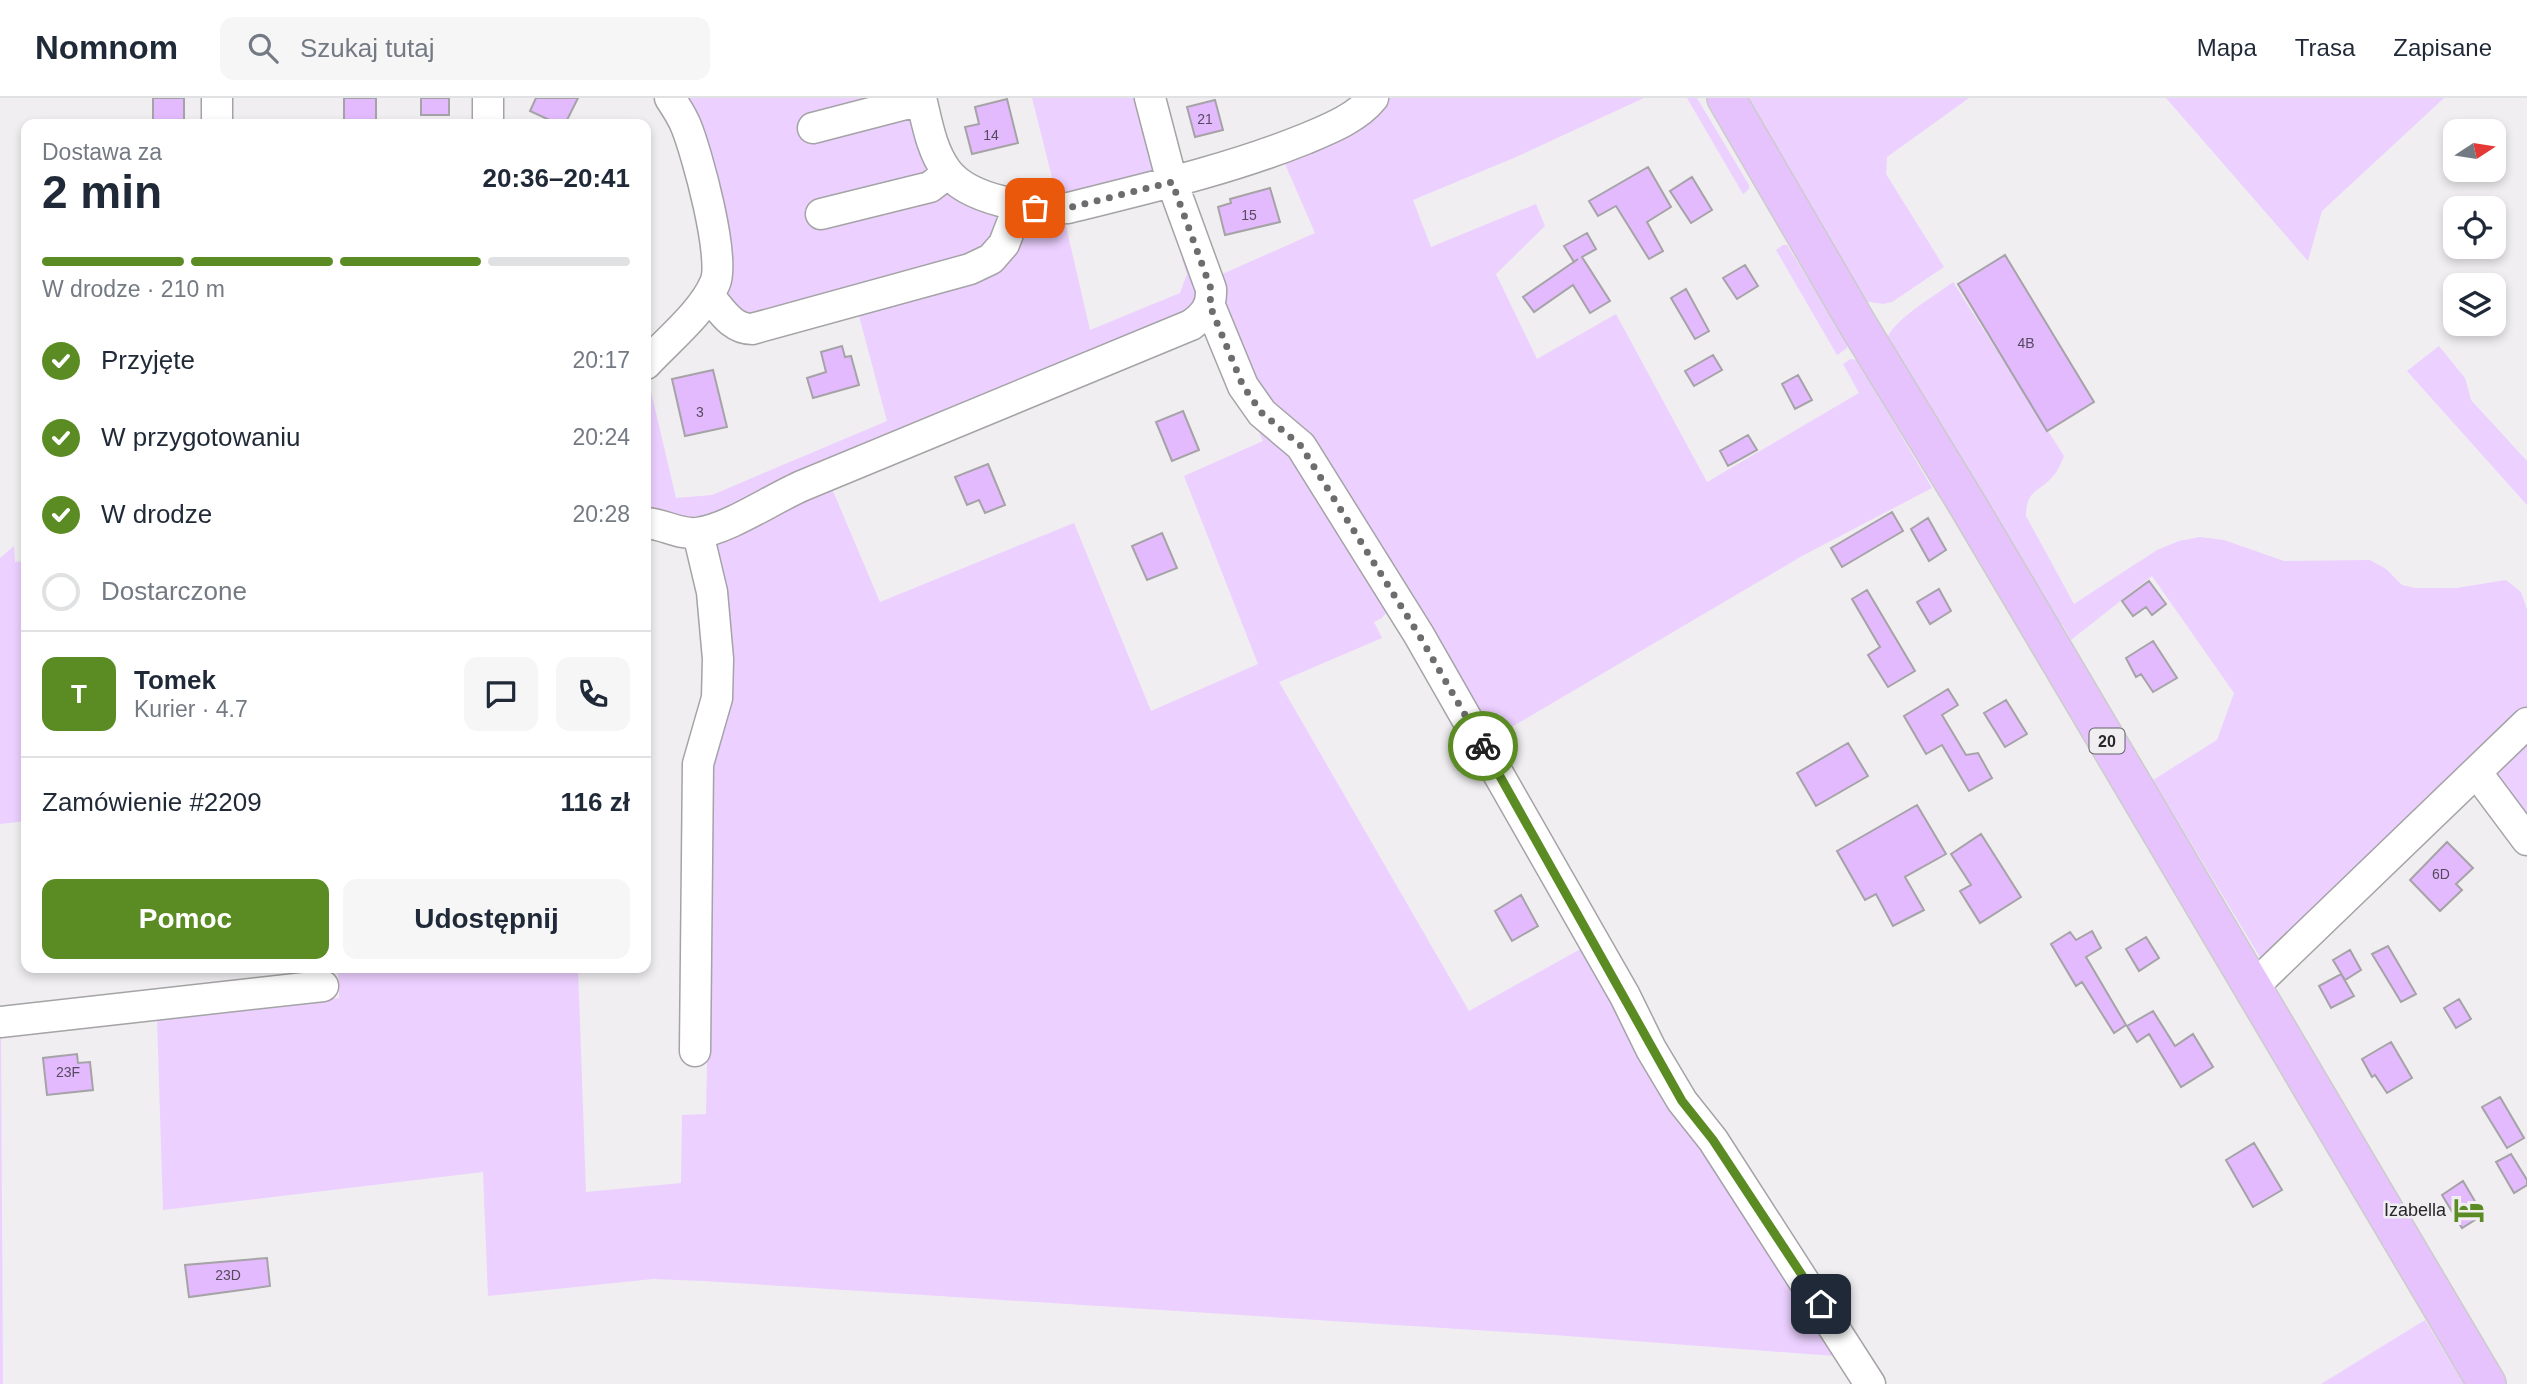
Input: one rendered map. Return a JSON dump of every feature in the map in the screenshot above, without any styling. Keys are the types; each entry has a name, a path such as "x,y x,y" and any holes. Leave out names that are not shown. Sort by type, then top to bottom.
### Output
{"main road":[{"name":"20","path":"1726,98 1863,334 1970,509 2487,1384"}],"street":[{"path":"217,98 217,119"},
{"path":"488,98 488,119"},
{"path":"651,359 709,296 717,279 717,243 686,127 670,98"},
{"path":"1150,98 1172,182 1211,289 1210,306 1243,386 1262,413 1301,446 1426,647 1682,1101 1713,1140 1870,1384"},
{"path":"813,128 921,99 938,158 948,173 978,192 1019,205 1068,208 1253,158 1316,134 1351,117 1364,109 1373,98"},
{"path":"821,214 930,187 948,173"},
{"path":"709,296 733,324 742,329 752,329 945,277 991,258 1004,244 1019,205"},
{"path":"651,523 698,533 733,520 784,493 1191,325 1202,317 1210,306"},
{"path":"695,1051 698,764 717,698 718,659 712,592 698,533"},
{"path":"2253,987 2527,723"},
{"path":"2477,773 2527,840"},
{"path":"0,1022 323,986"}],"shaded area":[{"path":"683,98 910,98 993,209 1000,227 989,251 753,320 726,298"},
{"path":"1032,98 1136,98 1154,165 1149,174 1057,197"},
{"path":"1387,98 1644,98 1516,157 1413,200 1431,247 1536,204 1545,226 1496,274 1537,359 1616,314 1707,482 1859,393 1843,364 1851,359 1857,360 1932,488 1802,556 1493,738 1260,391 1227,311 1220,275 1315,233 1285,164 1230,182 1229,177"},
{"path":"1687,98 1697,98 1749,185 1749,189 1743,194"},
{"path":"1748,98 1969,98 1887,157 1886,174 1944,267 1892,302 1883,304 1864,301"},
{"path":"2166,98 2444,98 2322,211 2308,261"},
{"path":"1032,220 1065,222 1090,330 1180,293 1187,274 1182,259 1189,257 1202,289 1194,312 698,524 651,518 651,392 676,498 712,495 887,421 858,312"},
{"path":"1787,245 1848,344 1847,348 1837,355 1776,250"},
{"path":"1953,282 2064,456 2055,474 2031,496 2026,516 2074,604 2157,550 2179,541 2200,537 2224,540 2284,561 2370,560 2386,569 2402,585 2415,588 2456,588 2506,580 2521,592 2527,610 2527,710 2261,959 2153,780 2217,740 2234,693 2152,576 2071,640 2062,624 2057,625 1886,341 1905,317"},
{"path":"2439,346 2465,378 2471,400 2527,461 2527,505 2407,371"},
{"path":"1247,406 1276,432 1390,608 1382,618 1374,622 1382,638 1279,682 1469,1011 1584,947 1848,1357 1554,1335 703,1281 653,1279 488,1296 483,1172 163,1210 157,1018 339,998 338,973 578,973 586,1192 681,1183 682,1115 706,1114 713,540 830,484 880,602 1074,523 1151,711 1258,664 1184,476 1263,441"},
{"path":"14,546 15,562 21,561 21,822 0,824 0,558"},
{"path":"2527,736 2527,824 2494,778 2494,769"},
{"path":"1,1036 3,1384 0,1384"},
{"path":"2425,1320 2464,1384 2321,1384"}],"building":[{"path":"153,98 184,98 184,119 153,119"},
{"path":"344,98 376,98 376,119 344,119"},
{"path":"421,98 449,98 449,115 421,115"},
{"path":"536,98 578,98 568,119 547,119 530,111"},
{"path":"1007,99 1018,143 972,154 965,127 979,124 975,107"},
{"path":"1215,100 1223,130 1195,137 1187,107"},
{"path":"1648,167 1671,207 1647,222 1663,251 1649,259 1616,206 1598,216 1589,201"},
{"path":"1692,177 1712,210 1691,223 1670,191"},
{"path":"1270,188 1280,222 1225,235 1218,207 1231,203 1230,199"},
{"path":"1587,233 1596,249 1582,257 1610,301 1590,313 1573,285 1534,312 1523,297 1574,262 1564,246"},
{"path":"2005,255 2094,402 2047,431 1958,284"},
{"path":"1745,265 1758,286 1737,299 1723,278"},
{"path":"1686,289 1709,331 1695,339 1671,298"},
{"path":"842,346 845,357 851,356 859,385 813,398 807,378 826,372 821,352"},
{"path":"1713,355 1722,370 1694,386 1685,371"},
{"path":"713,370 727,427 685,436 672,379"},
{"path":"1798,375 1812,400 1795,409 1782,384"},
{"path":"1183,411 1199,450 1172,461 1156,422"},
{"path":"1748,435 1757,450 1728,466 1720,451"},
{"path":"988,464 1005,505 985,513 979,500 967,505 955,477"},
{"path":"1892,512 1903,531 1842,567 1831,548"},
{"path":"1928,518 1946,550 1929,561 1911,529"},
{"path":"1162,533 1177,568 1147,580 1132,546"},
{"path":"2149,581 2166,604 2152,615 2146,607 2133,616 2122,601"},
{"path":"1939,589 1951,611 1930,624 1917,602"},
{"path":"1867,590 1915,671 1888,687 1868,655 1880,647 1852,599"},
{"path":"2153,641 2177,678 2153,692 2141,674 2136,677 2126,658"},
{"path":"1948,689 1958,705 1942,715 1966,755 1978,753 1992,778 1969,791 1942,745 1926,754 1904,716"},
{"path":"2006,700 2027,734 2005,747 1984,713"},
{"path":"1848,743 1868,776 1816,806 1797,773"},
{"path":"1917,805 1946,854 1905,877 1924,910 1893,926 1876,894 1865,900 1837,851"},
{"path":"1981,834 2021,897 1980,923 1960,891 1971,885 1951,854"},
{"path":"2447,842 2473,868 2456,884 2462,890 2440,911 2410,880"},
{"path":"1521,895 1538,926 1512,941 1495,911"},
{"path":"2092,931 2101,948 2086,957 2126,1025 2114,1033 2082,982 2076,986 2051,944 2070,932 2076,940"},
{"path":"2146,937 2159,958 2139,971 2126,949"},
{"path":"2388,946 2416,994 2401,1002 2372,954"},
{"path":"2350,950 2361,970 2345,980 2333,960"},
{"path":"2341,974 2354,996 2331,1008 2319,986"},
{"path":"2459,999 2471,1019 2456,1028 2444,1008"},
{"path":"2153,1011 2175,1046 2193,1034 2213,1067 2181,1087 2149,1034 2137,1042 2127,1026"},
{"path":"2391,1042 2412,1078 2387,1093 2375,1075 2372,1077 2362,1059"},
{"path":"77,1054 78,1063 90,1062 93,1090 47,1095 43,1058"},
{"path":"2500,1097 2524,1138 2507,1148 2482,1107"},
{"path":"2254,1143 2282,1190 2253,1207 2226,1160"},
{"path":"2511,1154 2527,1180 2527,1185 2514,1193 2496,1162"},
{"path":"2463,1181 2483,1215 2462,1228 2442,1195"},
{"path":"267,1258 270,1286 189,1297 185,1265"}],"way so far":[{"path":"1035,208 1068,208 1172,182 1211,289 1210,306 1243,386 1262,413 1301,446 1419,635 1483,746"}],"place":[{"name":"Izabella","path":"2469,1210"}],"route":[{"path":"1483,746 1682,1101 1713,1140 1821,1304"}]}
